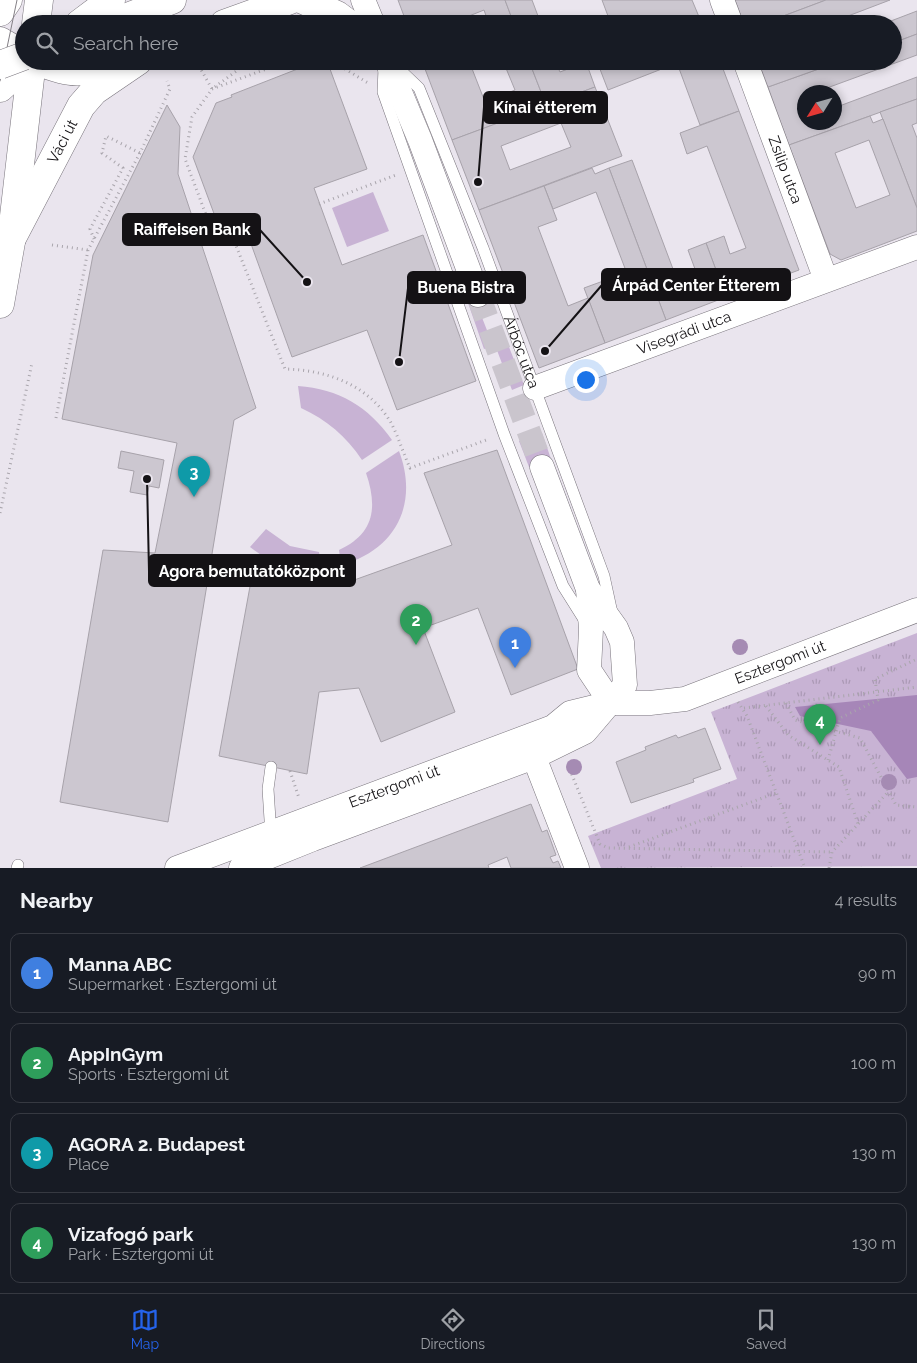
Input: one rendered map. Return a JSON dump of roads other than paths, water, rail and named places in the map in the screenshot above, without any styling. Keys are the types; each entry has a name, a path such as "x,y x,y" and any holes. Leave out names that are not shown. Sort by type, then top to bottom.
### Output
{"main road":[{"path":"0,12 8,0"},
{"path":"37,15 39,0"},
{"path":"91,15 111,0"},
{"path":"133,15 172,0"},
{"path":"249,15 290,0"},
{"path":"303,0 337,15"},
{"path":"0,41 15,50"},
{"path":"0,65 15,59"},
{"path":"0,88 21,70"},
{"path":"0,304 10,242 30,70"},
{"path":"57,70 84,73 92,70"},
{"name":"Váci út","path":"10,242 81,106 94,90 124,70"},
{"path":"0,169 10,242"}],"street":[{"path":"363,0 369,15"},
{"path":"722,0 728,15"},
{"path":"392,70 420,140 478,296"},
{"name":"Zsilip utca","path":"748,70 826,280"},
{"name":"Visegrádi utca","path":"535,388 917,248"},
{"name":"Árbóc utca","path":"542,467 588,589 616,628 622,642 625,684 611,703 589,670 591,629 588,589"},
{"name":"Esztergomi út","path":"241,868 305,818 552,728 570,713 611,703 650,703 685,699 724,686 917,610"},
{"name":"Esztergomi út","path":"177,868 273,843 534,757 585,732 611,703"},
{"path":"534,757 577,868"}],"lane":[{"path":"387,70 383,92 504,434 563,586 591,629"},
{"name":"Árbóc utca","path":"398,70 419,88 483,248 604,576 616,628"},
{"path":"271,767 268,789 273,843"}],"tunnel":[{"path":"478,295 542,467"}],"tram line":[{"path":"0,81 17,0"}],"place":[{"name":"Kínai étterem","path":"478,182"},
{"name":"Raiffeisen Bank","path":"307,282"},
{"name":"Árpád Center Étterem","path":"545,351"},
{"name":"Buena Bistra","path":"399,362"},
{"name":"Agora bemutatóközpont","path":"147,479"},
{"name":"AGORA 2. Budapest","path":"194,497"},
{"name":"AppInGym","path":"416,645"},
{"name":"Manna ABC","path":"515,668"},
{"name":"Vizafogó park","path":"820,745"}]}
